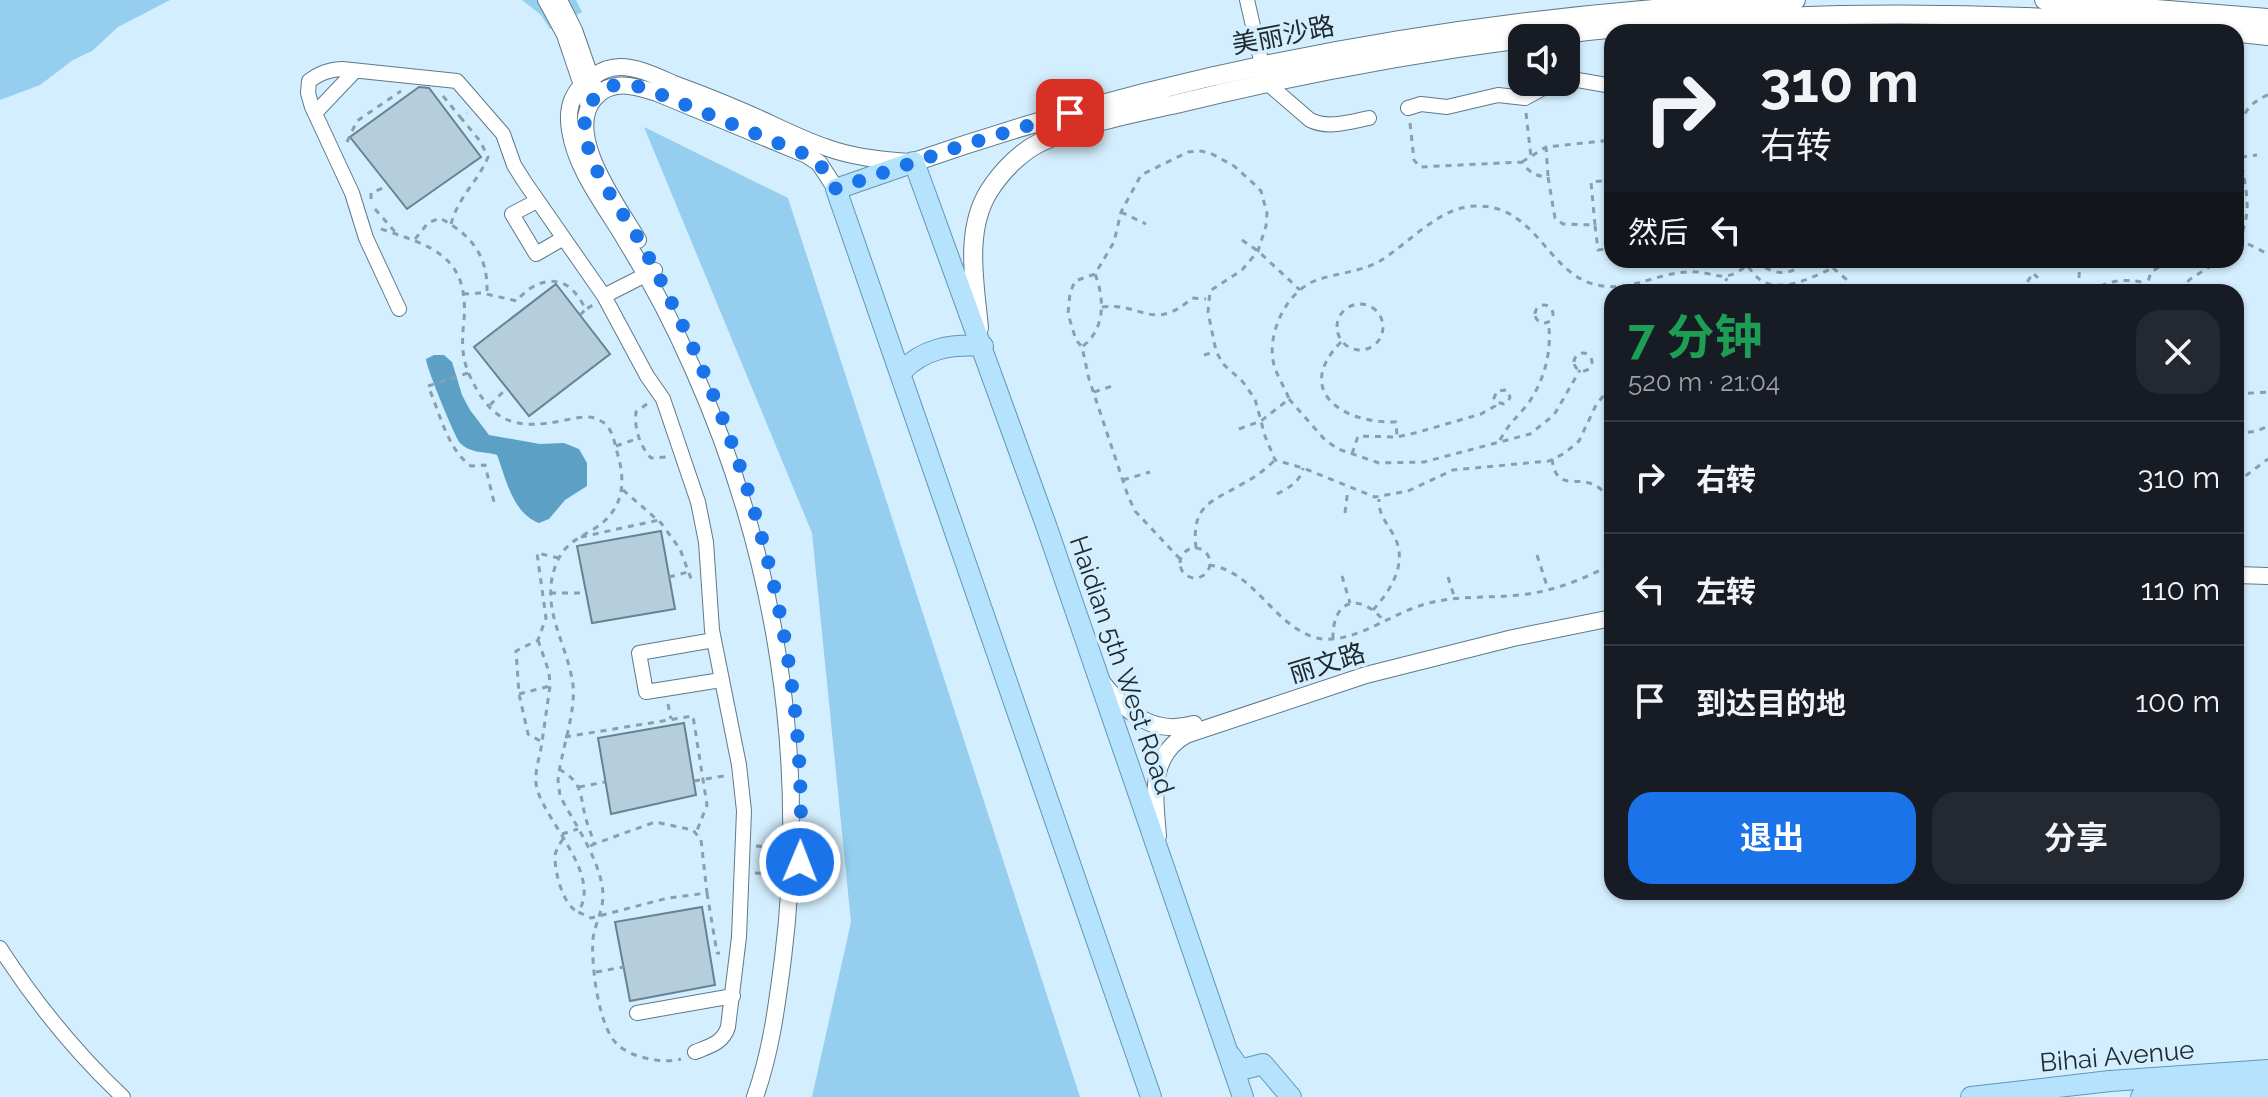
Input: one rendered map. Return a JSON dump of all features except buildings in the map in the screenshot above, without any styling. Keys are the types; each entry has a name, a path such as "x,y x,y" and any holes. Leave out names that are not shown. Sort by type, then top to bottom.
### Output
{"main road":[{"name":"美丽沙路","path":"1625,24 1711,8 1796,0"},
{"path":"2044,0 2268,18"},
{"name":"美丽沙路","path":"1711,8 1815,24 1954,15 2088,24"},
{"name":"美丽沙路","path":"1073,121 1435,33 1686,15"},
{"name":"美丽沙路","path":"1580,31 1604,27"},
{"name":"美丽沙路","path":"2244,34 2268,36"},
{"name":"美丽沙路","path":"1264,74 1360,64 1508,41"},
{"path":"1073,121 914,162 836,189 1150,1096"},
{"path":"901,372 916,359 937,349 981,342 974,235 983,201 1002,174 1027,151 1073,121"},
{"name":"Haidian 5th West Road","path":"914,162 981,342 1243,1097"},
{"path":"1228,1051 1235,1064 1242,1068 1263,1064 1291,1097"},
{"name":"Bihai Avenue","path":"1971,1097 2110,1081 2268,1070"},
{"name":"Bihai Avenue","path":"2141,1097 2268,1088"}],"street":[{"path":"545,0 593,100"},
{"path":"560,0 575,30 586,81"},
{"path":"1247,0 1264,74 1310,120 1318,124 1335,124 1369,118"},
{"path":"764,1097 779,1042 798,913 800,785 788,655 770,567 742,468 699,361 650,273 599,196 575,150 568,114 572,96 586,81 612,68 634,69 830,149 884,160 914,162"},
{"path":"399,309 366,238 352,193 308,93 309,81 329,70 457,81 503,134 514,165 604,296 647,376 663,399 698,502 706,542 714,640 740,774 744,811 738,949 725,1036 719,1042 695,1052"},
{"path":"315,113 355,71"},
{"path":"1580,80 1604,85"},
{"path":"755,1097 771,1041 780,988 791,875 791,757 783,680 757,547 716,423 650,273 588,146 584,130 593,100 612,86 623,84 657,93 807,155 819,163 836,189"},
{"path":"1408,108 1421,104 1447,107 1498,95 1529,96"},
{"path":"537,201 512,214 536,254 562,239"},
{"path":"604,296 650,273"},
{"path":"2244,568 2268,569"},
{"path":"2244,575 2268,576"},
{"name":"丽文路","path":"1097,675 1134,714 1156,726 1176,728 1419,654 1604,613"},
{"name":"丽文路","path":"1159,853 1156,804 1159,768 1167,750 1186,735 1366,675 1513,638 1604,620"},
{"path":"714,640 639,653 646,692 721,680"},
{"path":"0,948 71,1043 123,1097"},
{"path":"637,1013 733,996"}],"path":[{"path":"344,153 357,121 404,90"},
{"path":"439,91 480,141 488,157 484,168 456,206 451,224"},
{"path":"2244,114 2257,99 2268,95"},
{"path":"1525,98 1531,157"},
{"path":"455,123 478,102"},
{"path":"1408,108 1414,160 1420,167 1522,162 1546,147 1604,141"},
{"path":"1546,147 1555,218 1563,224 1595,225"},
{"path":"1180,559 1186,550 1196,548 1205,552 1209,565 1205,573 1192,577 1181,569 1180,559 1135,511 1122,481 1082,347 1076,340 1068,314 1070,293 1075,281 1095,274 1114,242 1121,212 1141,175 1188,152 1212,154 1234,166 1261,191 1267,213 1258,251 1242,270 1210,291 1209,324 1223,364 1243,382 1255,399 1275,460"},
{"path":"2244,157 2257,155"},
{"path":"1522,162 1529,172 1548,177"},
{"path":"1604,181 1591,182 1598,250 1604,249"},
{"path":"2244,182 2247,200 2244,227"},
{"path":"361,188 371,193 388,186"},
{"path":"371,193 370,202 397,235"},
{"path":"1580,370 1568,395 1546,423 1520,438 1500,440 1479,449 1424,462 1379,463 1325,440 1289,399 1276,372 1272,347 1282,314 1300,290 1316,281 1378,262 1432,223 1459,210 1477,206 1506,213 1522,221 1566,268 1579,278 1604,285"},
{"path":"1121,212 1146,224"},
{"path":"415,239 428,223 440,218 451,224 476,245 485,262 487,293"},
{"path":"362,223 431,246 455,268 463,294 461,346 468,373 489,405 505,420 527,426 593,417 609,427 616,446 623,490 619,503 599,526 575,539 559,558 550,592 553,621 573,686 559,769 560,796 602,883 603,910 593,941 594,972 610,1035 619,1046 658,1062 682,1059 695,1052"},
{"path":"1242,240 1300,290"},
{"path":"2244,242 2268,254"},
{"path":"1639,284 1689,271 1705,271 1727,278 1742,268"},
{"path":"1749,268 1756,279 1770,284"},
{"path":"1764,268 1785,273 1798,268"},
{"path":"1785,268 1785,273"},
{"path":"1786,284 1817,276 1833,268 1849,284"},
{"path":"2079,278 2080,268"},
{"path":"2107,284 2124,279 2146,283 2151,272 2158,268"},
{"path":"2186,284 2207,268"},
{"path":"2026,284 2033,273 2038,278"},
{"path":"1082,347 1093,338 1099,324 1101,287 1095,274"},
{"path":"1724,284 1727,278"},
{"path":"463,294 487,293 517,301 526,289 544,282 563,283 577,295 586,309"},
{"path":"580,315 604,296"},
{"path":"1102,307 1115,305 1155,316 1176,312 1192,298 1208,299"},
{"path":"1353,305 1367,305 1379,314 1383,329 1381,337 1371,348 1355,350 1341,342 1338,321 1346,309 1353,305"},
{"path":"1500,440 1541,380 1549,347 1548,321 1553,315 1552,309 1542,305 1537,308 1536,317 1542,322 1548,321"},
{"path":"1341,342 1324,365 1322,385 1326,395 1350,415 1396,422 1397,437"},
{"path":"1204,355 1216,351"},
{"path":"1582,353 1588,354 1592,364 1588,369 1580,370 1575,358 1582,353"},
{"path":"468,373 428,386 453,449 471,466 485,465 494,502"},
{"path":"1094,392 1112,386"},
{"path":"489,405 507,388"},
{"path":"2244,394 2268,392"},
{"path":"1275,460 1379,497 1408,491 1453,470 1552,459 1579,441 1604,395"},
{"path":"663,399 645,405 636,412 634,422 639,438 651,458 660,459 681,452"},
{"path":"1239,429 1261,421 1289,399"},
{"path":"1352,454 1358,436 1397,437 1481,414 1491,410 1497,402"},
{"path":"2244,433 2268,426"},
{"path":"616,446 639,438"},
{"path":"1552,459 1557,477 1588,481 1604,494"},
{"path":"2244,477 2268,459"},
{"path":"1196,548 1194,534 1199,512 1212,499 1242,484 1275,460"},
{"path":"1277,494 1293,485 1303,468"},
{"path":"1122,481 1150,472"},
{"path":"1345,513 1348,488"},
{"path":"623,490 659,520 680,549 688,572 711,612"},
{"path":"1373,610 1390,590 1399,564 1395,537 1382,517 1379,497"},
{"path":"575,539 659,520"},
{"path":"559,558 537,553 546,618 538,640 549,672 550,686 535,778 537,791 580,870 586,893 578,912"},
{"path":"1537,555 1548,590"},
{"path":"1209,565 1240,576 1267,605 1297,629 1318,638 1333,640 1422,605 1454,597 1518,595 1548,590 1567,585 1604,565"},
{"path":"669,577 688,572"},
{"path":"1342,576 1350,603"},
{"path":"1448,577 1454,597"},
{"path":"550,592 586,593"},
{"path":"1333,640 1339,610 1350,603 1358,602 1384,621"},
{"path":"538,640 516,651 519,694 528,734 542,742"},
{"path":"519,694 550,686"},
{"path":"565,737 693,716 707,805 696,833"},
{"path":"559,769 578,782 594,844"},
{"path":"694,781 740,774"},
{"path":"579,787 605,782"},
{"path":"587,848 655,822 693,830 701,840 717,953"},
{"path":"578,829 562,836 554,854 568,904 578,912 591,918 668,898 707,893"},
{"path":"744,845 792,848"},
{"path":"743,873 791,875"},
{"path":"710,955 738,949"},
{"path":"594,972 624,967"}],"shaded area":[{"path":"0,0 170,0 118,27 92,51 73,60 40,85 0,100"},
{"path":"522,0 576,0 582,12 550,29 541,15"},
{"path":"644,127 788,198 1080,1097 812,1097 851,922 812,533"},
{"path":"444,355 452,362 462,395 489,435 540,444 564,443 579,449 587,463 587,486 565,500 549,519 539,523 530,518 511,494 497,455 473,451 460,443 427,365 426,359"}],"route":[{"path":"800,862 797,732 788,655 761,530 738,456 699,361 655,270 588,146 584,130 588,106 598,94 612,86 634,85 807,155 819,163 836,189 1001,132 1070,113"}]}
